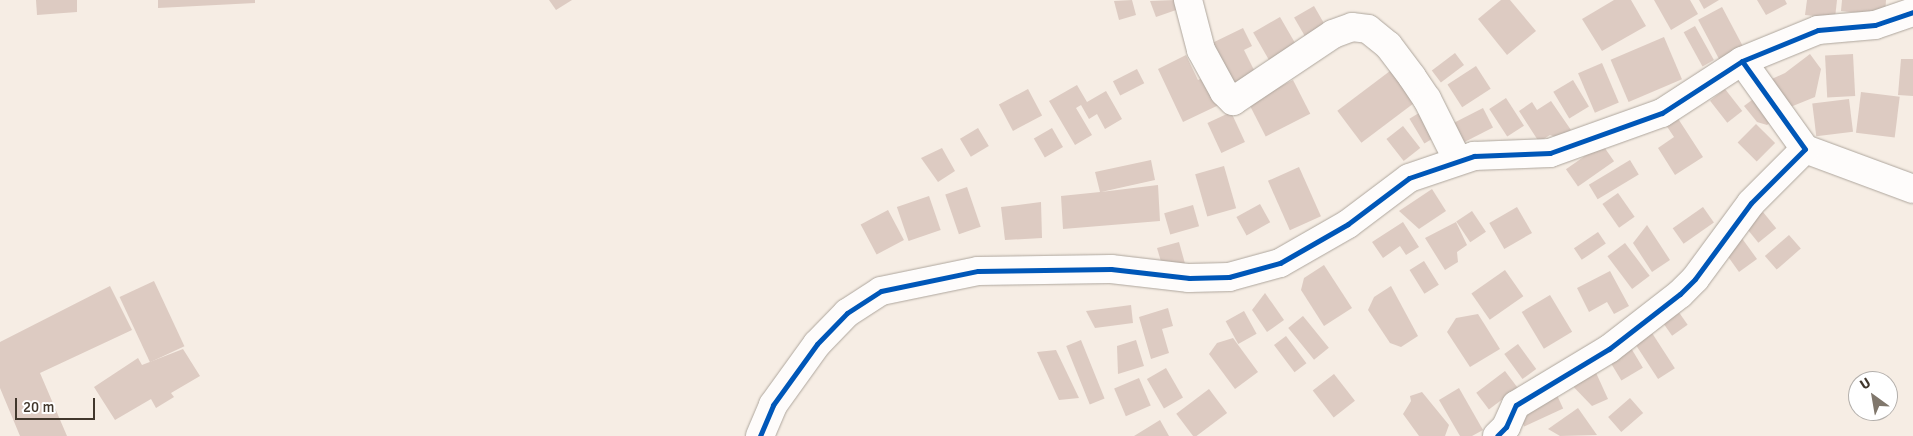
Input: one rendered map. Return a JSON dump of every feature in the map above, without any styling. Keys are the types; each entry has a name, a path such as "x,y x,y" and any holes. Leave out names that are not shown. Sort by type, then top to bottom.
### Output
{"street":[{"path":"1188,0 1201,50 1224,92 1233,101 1333,34 1352,26 1368,29 1388,45 1412,76 1427,99 1458,161"},
{"path":"760,436 774,405 817,344 847,313 881,291 978,271 1111,269 1189,278 1228,277 1280,263 1348,224 1409,178 1474,156 1550,153 1662,113 1742,61 1818,30 1876,25 1913,12"},
{"path":"1742,61 1805,149 1913,189"},
{"path":"1497,436 1506,427 1516,405 1609,349 1680,294 1695,279 1750,203 1805,149"}],"building":[{"path":"36,0 77,0 77,12 37,15"},
{"path":"158,0 255,0 255,3 158,8"},
{"path":"549,0 572,0 556,10"},
{"path":"1132,0 1136,15 1119,20 1114,1"},
{"path":"1175,0 1179,9 1156,17 1150,1"},
{"path":"1501,0 1510,0 1536,31 1507,55 1478,19"},
{"path":"1614,0 1631,0 1646,26 1602,51 1582,19"},
{"path":"1654,0 1690,0 1698,14 1671,30"},
{"path":"1699,0 1719,0 1704,9"},
{"path":"1757,0 1785,0 1787,4 1766,15"},
{"path":"1807,0 1837,0 1835,18 1805,15"},
{"path":"1842,0 1886,0 1885,16 1841,11"},
{"path":"1314,6 1325,25 1305,37 1294,18"},
{"path":"1722,7 1743,47 1719,59 1698,20"},
{"path":"1280,17 1301,53 1274,69 1253,32"},
{"path":"1695,26 1714,60 1703,66 1684,32"},
{"path":"1243,28 1252,46 1244,50 1256,74 1227,89 1206,46"},
{"path":"1664,37 1682,79 1629,102 1611,60"},
{"path":"1455,53 1464,65 1441,82 1432,70"},
{"path":"1810,54 1821,69 1815,97 1783,110 1763,83 1785,73"},
{"path":"1853,54 1855,96 1827,97 1825,55"},
{"path":"1186,55 1198,80 1209,75 1223,103 1183,122 1158,69"},
{"path":"1901,59 1913,59 1913,96 1898,95"},
{"path":"1602,63 1619,103 1595,113 1578,73"},
{"path":"1476,66 1491,89 1462,107 1447,85"},
{"path":"1394,68 1418,100 1361,143 1337,111"},
{"path":"1137,69 1144,83 1120,96 1113,81"},
{"path":"1293,80 1310,114 1266,137 1248,103"},
{"path":"1573,80 1589,107 1569,118 1553,92"},
{"path":"1077,85 1087,102 1106,91 1122,119 1105,129 1097,114 1089,119 1081,105 1076,108 1092,135 1075,145 1049,101"},
{"path":"1028,89 1042,115 1013,131 999,104"},
{"path":"1725,89 1742,111 1727,123 1710,101"},
{"path":"1861,92 1900,97 1895,137 1856,133"},
{"path":"1760,94 1778,116 1767,125 1757,122 1744,106"},
{"path":"1506,98 1524,126 1507,137 1489,109"},
{"path":"1849,99 1853,132 1816,136 1812,104"},
{"path":"1551,101 1571,130 1558,138 1550,135 1539,142 1519,111 1532,102 1537,110"},
{"path":"1483,108 1493,128 1459,145 1449,125"},
{"path":"1424,110 1439,135 1424,144 1409,119"},
{"path":"1231,112 1245,142 1221,153 1207,123"},
{"path":"1677,117 1703,157 1675,175 1658,148 1674,137 1666,125"},
{"path":"1756,124 1775,143 1757,161 1738,142"},
{"path":"1403,126 1420,148 1404,161 1386,139"},
{"path":"978,128 989,146 971,157 960,139"},
{"path":"1052,128 1063,147 1045,158 1034,138"},
{"path":"1602,144 1614,161 1578,186 1566,169"},
{"path":"942,148 955,171 938,182 921,158"},
{"path":"1151,160 1155,180 1101,192 1158,185 1160,221 1063,229 1061,196 1100,192 1095,172"},
{"path":"1630,160 1639,175 1598,199 1589,185"},
{"path":"1224,166 1236,208 1207,217 1195,174"},
{"path":"1299,167 1321,216 1290,230 1268,181"},
{"path":"967,187 981,227 959,234 945,194"},
{"path":"1432,189 1446,211 1419,229 1399,211"},
{"path":"1618,193 1635,217 1619,228 1602,204"},
{"path":"929,196 941,230 909,241 897,207"},
{"path":"1041,202 1042,238 1005,240 1001,207"},
{"path":"1260,204 1270,222 1247,235 1236,217"},
{"path":"1193,205 1199,226 1170,234 1164,213"},
{"path":"1517,207 1532,233 1504,249 1489,223"},
{"path":"1703,207 1714,223 1684,244 1673,228"},
{"path":"888,210 904,240 877,255 861,225"},
{"path":"1472,211 1486,232 1470,242 1456,222"},
{"path":"1763,212 1776,228 1758,243 1745,226"},
{"path":"1403,222 1419,247 1406,255 1400,246 1383,258 1372,242"},
{"path":"1456,222 1467,245 1457,252 1458,262 1445,270 1425,238"},
{"path":"1647,225 1670,260 1652,272 1633,243"},
{"path":"1733,226 1757,259 1739,272 1719,244"},
{"path":"1598,232 1606,244 1582,260 1574,248"},
{"path":"1789,235 1801,249 1777,270 1765,256"},
{"path":"1179,242 1189,278 1165,275 1157,248"},
{"path":"1625,243 1650,276 1632,289 1607,256"},
{"path":"1424,261 1439,285 1424,294 1410,270"},
{"path":"1324,265 1352,308 1324,326 1301,290 1304,278"},
{"path":"1505,270 1523,296 1490,320 1471,294"},
{"path":"1610,271 1629,306 1614,314 1607,302 1589,312 1577,288"},
{"path":"154,281 184,346 150,362 120,297"},
{"path":"110,286 132,330 40,373 67,436 20,436 0,388 0,342"},
{"path":"1391,286 1418,336 1401,347 1390,343 1368,310 1374,297"},
{"path":"1265,293 1284,320 1267,332 1252,310"},
{"path":"1550,295 1572,332 1544,349 1522,312"},
{"path":"1671,301 1688,325 1672,336 1655,312"},
{"path":"1131,305 1133,323 1095,328 1086,311"},
{"path":"1168,308 1173,326 1162,329 1169,353 1151,359 1139,317"},
{"path":"1244,311 1257,334 1238,344 1226,321"},
{"path":"1478,314 1500,349 1470,367 1447,332 1456,318"},
{"path":"1303,316 1329,348 1314,360 1288,328"},
{"path":"1652,333 1675,368 1658,379 1635,344"},
{"path":"1286,336 1306,363 1294,372 1274,345"},
{"path":"1233,338 1258,372 1235,389 1209,354 1217,343"},
{"path":"1081,340 1105,398 1090,404 1066,346"},
{"path":"1136,340 1144,366 1118,374 1117,346"},
{"path":"1518,344 1536,369 1522,379 1504,354"},
{"path":"1631,348 1643,368 1621,381 1610,361"},
{"path":"183,349 200,376 171,393 174,397 156,408 151,399 115,420 94,387 138,358 142,365"},
{"path":"1056,350 1079,398 1059,400 1037,352"},
{"path":"1592,364 1608,399 1592,406 1564,377"},
{"path":"1166,368 1183,397 1164,408 1147,379"},
{"path":"1505,371 1518,388 1489,409 1476,393"},
{"path":"1334,374 1355,401 1334,417 1313,391"},
{"path":"1139,378 1151,406 1126,416 1114,389"},
{"path":"1459,388 1483,430 1472,436 1460,436 1439,400"},
{"path":"1209,389 1227,413 1196,436 1193,436 1176,414"},
{"path":"1422,392 1449,425 1445,436 1419,436 1403,414 1411,401 1410,396"},
{"path":"1556,393 1563,408 1524,427 1517,411"},
{"path":"1630,398 1643,413 1621,432 1608,417"},
{"path":"1578,408 1597,435 1560,436 1548,429"},
{"path":"1160,420 1169,436 1134,436"}],"cycle path":[{"path":"760,436 773,405 817,344 847,313 881,291 978,271 1111,269 1189,278 1229,277 1280,263 1348,224 1409,178 1474,156 1550,153 1662,113 1742,61 1818,30 1875,25 1913,12"},
{"path":"1497,436 1506,427 1516,405 1609,349 1680,294 1695,279 1751,203 1805,149 1742,61"}]}
